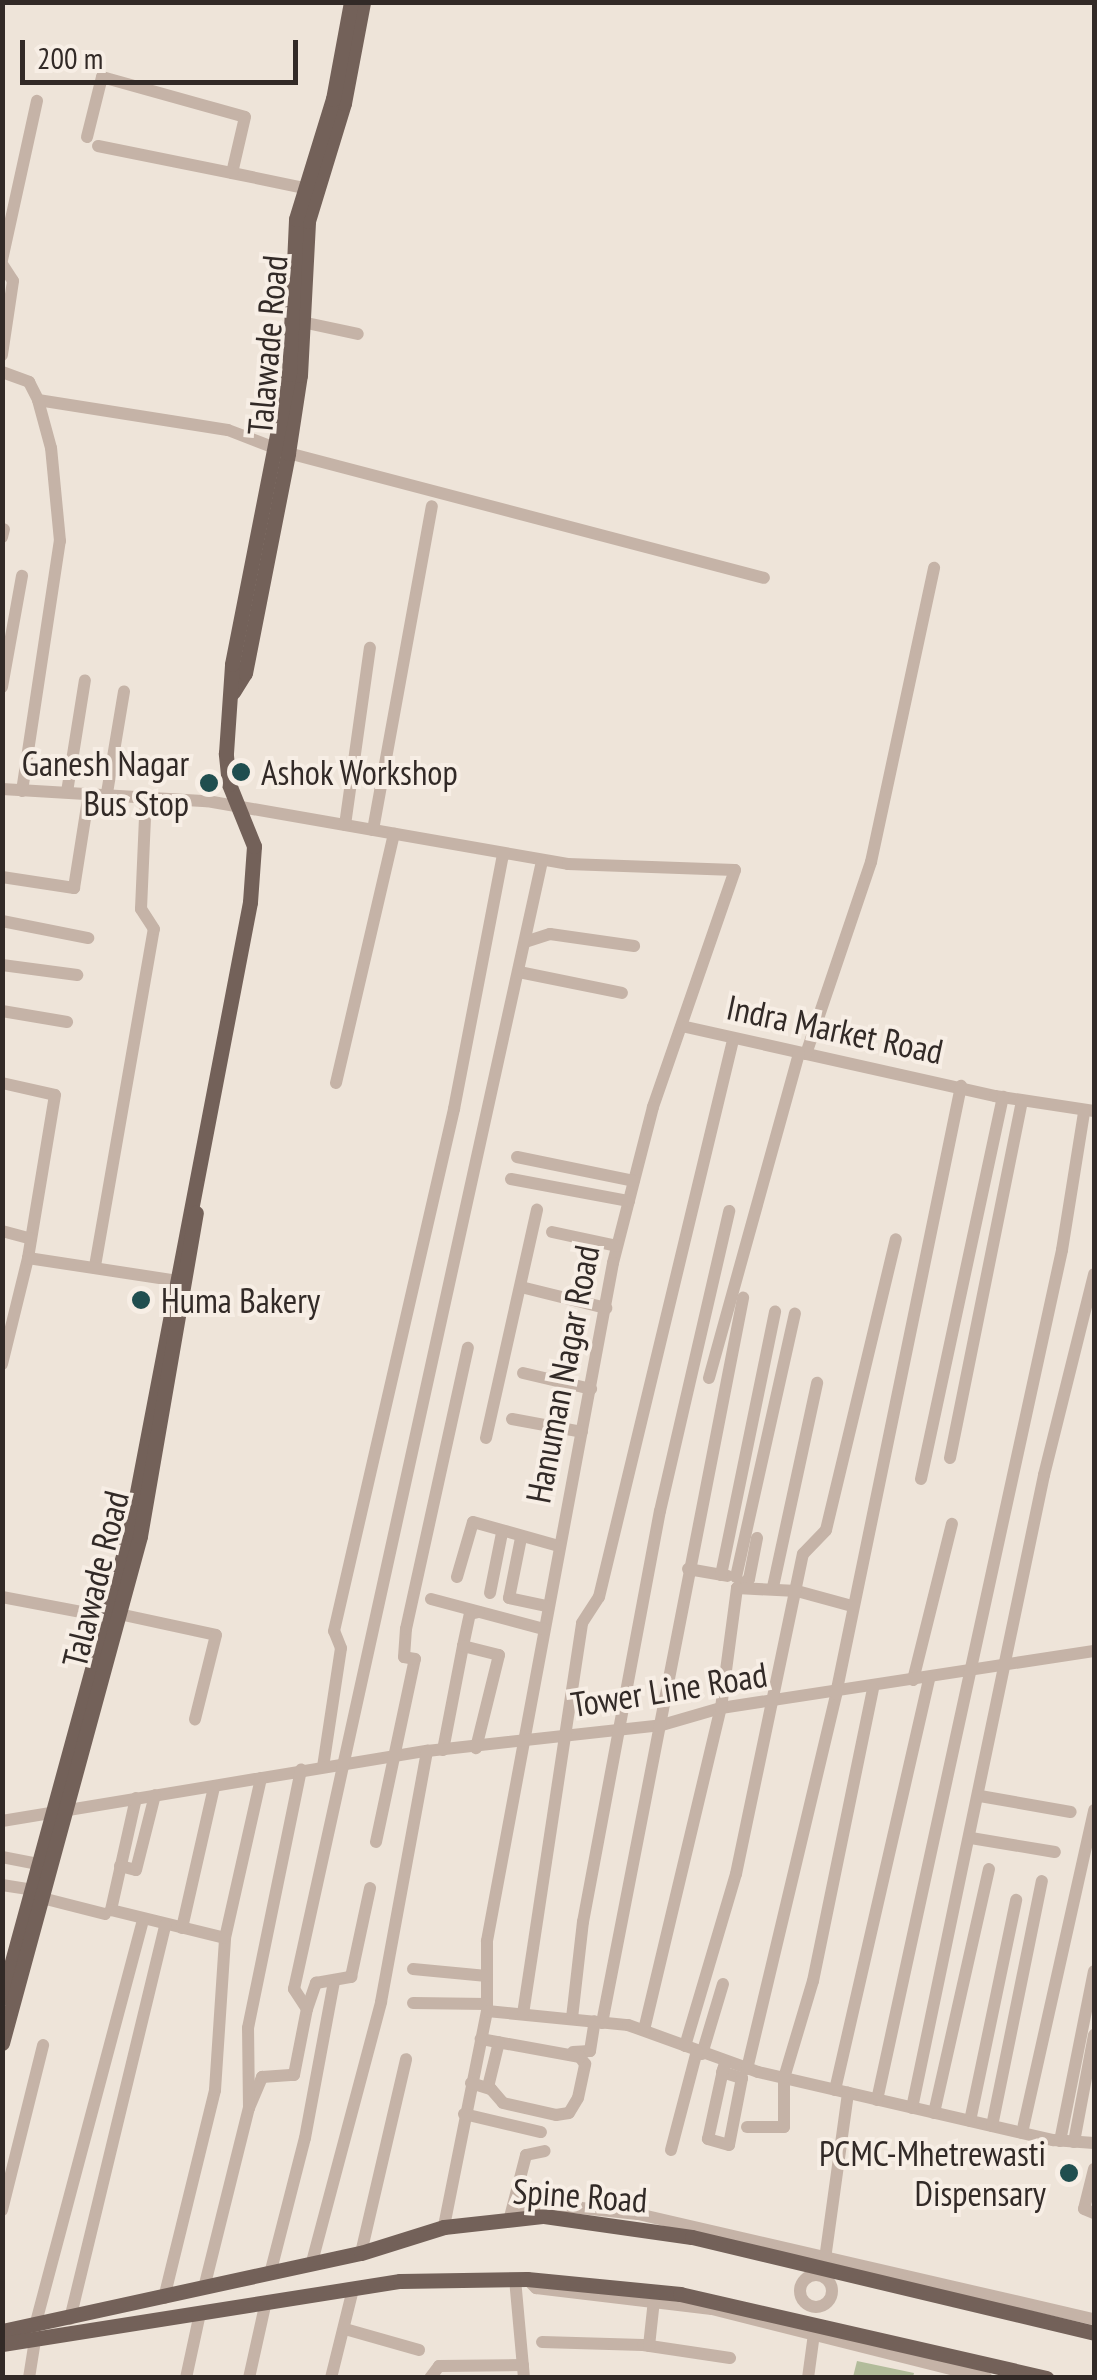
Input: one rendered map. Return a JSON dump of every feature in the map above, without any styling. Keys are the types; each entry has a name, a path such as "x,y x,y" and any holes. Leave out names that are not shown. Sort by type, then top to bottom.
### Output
{"main road":[{"name":"Talawade Road","path":"2,2044 37,1894 136,1528 254,868 240,808 229,784 226,754 232,664 288,374 290,275 333,100 351,2"},
{"name":"Talawade Road","path":"232,692 245,673 288,453 302,322 310,189 344,103 363,2"},
{"name":"Talawade Road","path":"2,1998 37,1894 39,1864 60,1812"},
{"name":"Spine Road","path":"2,2344 70,2319 361,2253 444,2227 510,2217 630,2224 824,2265 1094,2333"},
{"name":"Spine Road","path":"2,2332 199,2318 353,2289 448,2278 521,2279 620,2284 816,2320 1046,2378"}],"street":[{"path":"232,172 245,116 102,77 93,142 310,189"},
{"path":"2,354 13,282 3,266 36,101"},
{"path":"302,322 358,334"},
{"path":"2,372 29,382 38,400 50,448 60,541 22,790"},
{"path":"38,400 272,443 288,453 764,578"},
{"path":"373,830 432,506"},
{"path":"2,537 4,530"},
{"path":"708,1378 802,1054 871,862 934,568"},
{"path":"2,686 7,637 22,576"},
{"path":"345,825 370,648"},
{"path":"67,792 85,680"},
{"path":"108,793 124,691"},
{"name":"Indra Market Road","path":"2,789 146,796 240,808 542,860 734,870 686,1027 1022,1101 1089,1111"},
{"path":"2,877 74,888 88,792"},
{"path":"94,1266 154,929 141,908 146,796"},
{"path":"336,1083 394,834"},
{"path":"323,1767 340,1648 334,1631 458,1091 503,854"},
{"path":"308,2009 294,1989 542,860"},
{"path":"2,921 88,938"},
{"path":"525,942 550,934 634,946"},
{"path":"2,965 77,976"},
{"path":"519,972 622,993"},
{"path":"2,1011 67,1022"},
{"name":"Hanuman Nagar Road","path":"444,2227 487,2007 488,1941 618,1246 653,1107 686,1027"},
{"path":"523,2014 582,1623 599,1597 733,1040"},
{"path":"2,1084 55,1095 28,1258 2,1364"},
{"path":"748,2069 836,1694 962,1086"},
{"path":"921,1479 1003,1097"},
{"path":"950,1458 1022,1101"},
{"path":"877,2100 1089,1111"},
{"path":"517,1156 634,1181"},
{"path":"511,1180 629,1201"},
{"path":"486,1438 538,1210"},
{"path":"572,2018 660,1511 729,1211"},
{"path":"2,1231 31,1239"},
{"path":"552,1232 618,1246"},
{"path":"671,2150 736,1874 806,1548 826,1530 896,1238"},
{"path":"28,1258 178,1281"},
{"path":"912,2108 1077,1346 1090,1313 1094,1274"},
{"path":"522,1287 606,1308"},
{"path":"482,2035 586,2054 598,2022 662,1725 688,1570 743,1298"},
{"path":"720,1575 775,1311"},
{"path":"644,2030 721,1708 741,1582 795,1314"},
{"path":"1077,1346 1094,1350"},
{"path":"376,1842 415,1659 404,1657 406,1628 468,1348"},
{"path":"523,1373 590,1389"},
{"path":"773,1587 817,1383"},
{"path":"512,1419 582,1432"},
{"path":"457,1577 470,1523 559,1546"},
{"path":"913,1680 952,1524"},
{"path":"490,1592 502,1533"},
{"path":"521,1538 510,1598 548,1606"},
{"path":"741,1582 756,1538"},
{"path":"688,1570 852,1606"},
{"path":"2,1597 216,1635 195,1718"},
{"path":"432,1599 544,1628"},
{"path":"443,1750 470,1614 480,1612"},
{"path":"463,1646 499,1655 476,1748"},
{"name":"Tower Line Road","path":"2,1822 428,1750 476,1748 620,1726 662,1725 721,1708 836,1694 1094,1651"},
{"path":"808,2378 816,2320 832,2294 824,2265 841,2092 929,1678"},
{"path":"747,2127 784,2127 784,2078 813,1981 873,1688"},
{"path":"312,2262 381,2002 428,1750"},
{"path":"249,2108 248,2028 301,1769"},
{"path":"164,2298 218,2070 215,2016 224,1938 257,1778"},
{"path":"182,1928 214,1787"},
{"path":"120,1866 136,1870 154,1795"},
{"path":"980,1796 1071,1812"},
{"path":"136,1798 111,1910 224,1938"},
{"path":"1022,2133 1094,1810"},
{"path":"971,1838 1055,1852"},
{"path":"2,1857 39,1864"},
{"path":"934,2113 988,1869"},
{"path":"992,2126 1042,1881"},
{"path":"2,1885 105,1914"},
{"path":"204,2288 249,2108 262,2077 294,2074 316,1982 350,1977 370,1888"},
{"path":"970,2121 1016,1900"},
{"path":"29,2378 35,2332 143,1920"},
{"path":"70,2319 165,1924"},
{"path":"413,1968 487,1976"},
{"path":"1067,2141 1094,1971"},
{"path":"270,2274 305,2138 334,1980"},
{"path":"695,2050 722,1984"},
{"path":"413,2003 487,2007 598,2022 644,2030 695,2050 742,2078 729,2145 708,2139 723,2068"},
{"path":"471,2083 488,2087 503,2102 556,2115 570,2113 578,2098 584,2059 498,2042 482,2035"},
{"path":"1067,2141 1094,2035"},
{"path":"488,2087 498,2042"},
{"path":"2,2210 8,2146 43,2045"},
{"path":"361,2253 406,2058"},
{"path":"723,2068 748,2069 1022,2133 1094,2143"},
{"path":"464,2114 541,2132"},
{"path":"510,2217 526,2155 545,2150"},
{"path":"1094,2169 1084,2210 1094,2212"},
{"path":"816,2320 800,2290 808,2277 824,2265"},
{"name":"Spine Road","path":"824,2265 1094,2319"},
{"path":"521,2279 536,2288 816,2320"},
{"path":"430,2378 439,2366 524,2372 521,2279"},
{"path":"331,2378 353,2289"},
{"path":"650,2346 654,2300"},
{"path":"249,2378 264,2306"},
{"path":"186,2378 199,2318"},
{"name":"Spine Road","path":"816,2320 986,2378"},
{"path":"345,2329 419,2350"},
{"path":"542,2342 650,2346 730,2358"}],"green space":[{"path":"857,2361 914,2373 913,2377 853,2377"}],"place":[{"name":"Ashok Workshop","path":"241,772"},
{"name":"Ganesh Nagar Bus Stop","path":"209,783"},
{"name":"Huma Bakery","path":"141,1300"},
{"name":"PCMC-Mhetrewasti Dispensary","path":"1069,2173"}]}
